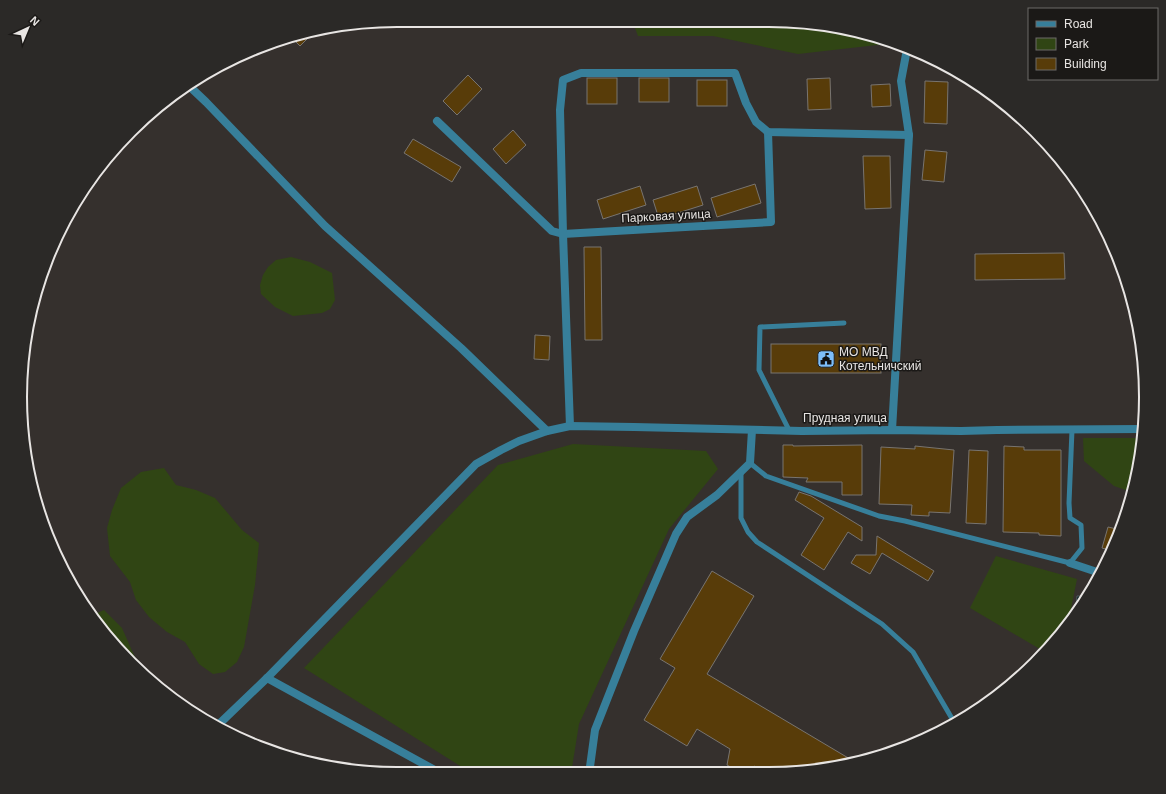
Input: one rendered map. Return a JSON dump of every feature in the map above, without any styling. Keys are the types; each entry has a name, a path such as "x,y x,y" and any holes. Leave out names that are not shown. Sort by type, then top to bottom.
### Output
{"street":[{"path":"892,430 909,135 901,81 905,53"},
{"path":"570,426 560,110 563,80 582,73 735,72 746,103 756,122 768,132 909,135"},
{"path":"192,88 212,107 325,226 460,348 547,431"},
{"path":"437,122 552,231 563,234"},
{"name":"Парковая улица","path":"563,234 771,222 768,132"},
{"name":"Прудная улица","path":"221,722 267,678 476,464 500,450 547,431 570,426 752,430 961,431 1137,429"},
{"path":"590,767 595,730 634,631 676,534 687,517 717,495 750,463 752,430"},
{"path":"1070,563 1095,571"},
{"path":"267,678 429,767"}],"lane":[{"path":"789,430 759,370 760,327 844,323"},
{"path":"750,463 766,476 878,516 905,521 1070,563 1082,548 1081,525 1070,518 1069,503 1072,430"},
{"path":"742,470 741,518 748,532 757,542 882,624 913,652 952,718"}],"green space":[{"path":"635,27 769,27 817,30 841,34 880,45 798,54 713,36 638,36"},
{"path":"291,257 310,262 332,273 335,300 330,309 322,313 293,316 275,307 261,294 260,285 263,275 268,267 276,260"},
{"path":"1083,438 1137,438 1132,469 1127,490 1114,486 1084,461"},
{"path":"573,444 706,451 718,469 669,529 579,724 572,767 462,767 304,668 498,465"},
{"path":"164,468 176,485 196,490 215,498 242,530 259,543 255,585 244,647 237,662 225,672 213,674 199,664 185,642 167,632 149,617 136,600 130,582 110,556 107,528 112,510 121,488 141,472"},
{"path":"996,556 1077,579 1070,612 1040,649 970,608"},
{"path":"104,610 122,628 136,660 119,641 97,613"}],"shaded area":[{"path":"1077,596 1081,596 1077,603 1076,604"}],"building":[{"path":"308,38 300,46 296,42"},
{"path":"468,75 482,89 457,115 443,101"},
{"path":"587,78 617,78 617,104 587,104"},
{"path":"639,78 669,78 669,102 639,102"},
{"path":"830,78 831,109 808,110 807,79"},
{"path":"697,80 727,80 727,106 697,106"},
{"path":"925,81 948,82 947,124 924,123"},
{"path":"890,84 891,106 872,107 871,85"},
{"path":"513,130 526,145 506,164 493,149"},
{"path":"413,139 461,167 452,182 404,153"},
{"path":"925,150 947,152 944,182 922,180"},
{"path":"863,156 890,156 891,208 865,209"},
{"path":"755,184 761,203 717,217 711,198"},
{"path":"640,186 646,205 603,219 597,200"},
{"path":"697,186 703,205 659,219 653,200"},
{"path":"584,247 601,247 602,340 585,340"},
{"path":"1064,253 1065,279 975,280 975,254"},
{"path":"535,335 550,336 549,360 534,359"},
{"name":"МО МВД Котельничский","path":"771,344 881,344 881,373 771,373"},
{"path":"783,445 862,445 862,495 842,495 842,482 806,482 808,478 783,477"},
{"path":"915,446 954,450 950,513 929,512 929,516 911,515 912,505 879,504 881,447 915,449"},
{"path":"1004,446 1024,447 1024,450 1061,450 1061,536 1039,535 1039,533 1003,532"},
{"path":"969,450 988,451 986,524 966,523"},
{"path":"799,492 811,496 862,527 862,541 848,532 824,570 801,555 824,518 795,500"},
{"path":"1108,527 1115,529 1106,549 1102,548"},
{"path":"877,536 934,571 928,581 882,553 870,574 851,563 856,555 876,555"},
{"path":"712,571 754,596 707,674 848,758 817,764 793,766 731,767 727,765 730,749 697,729 687,746 644,720 675,668 660,659"}],"place":[{"name":"МО МВД Котельничский","path":"826,359"}]}
